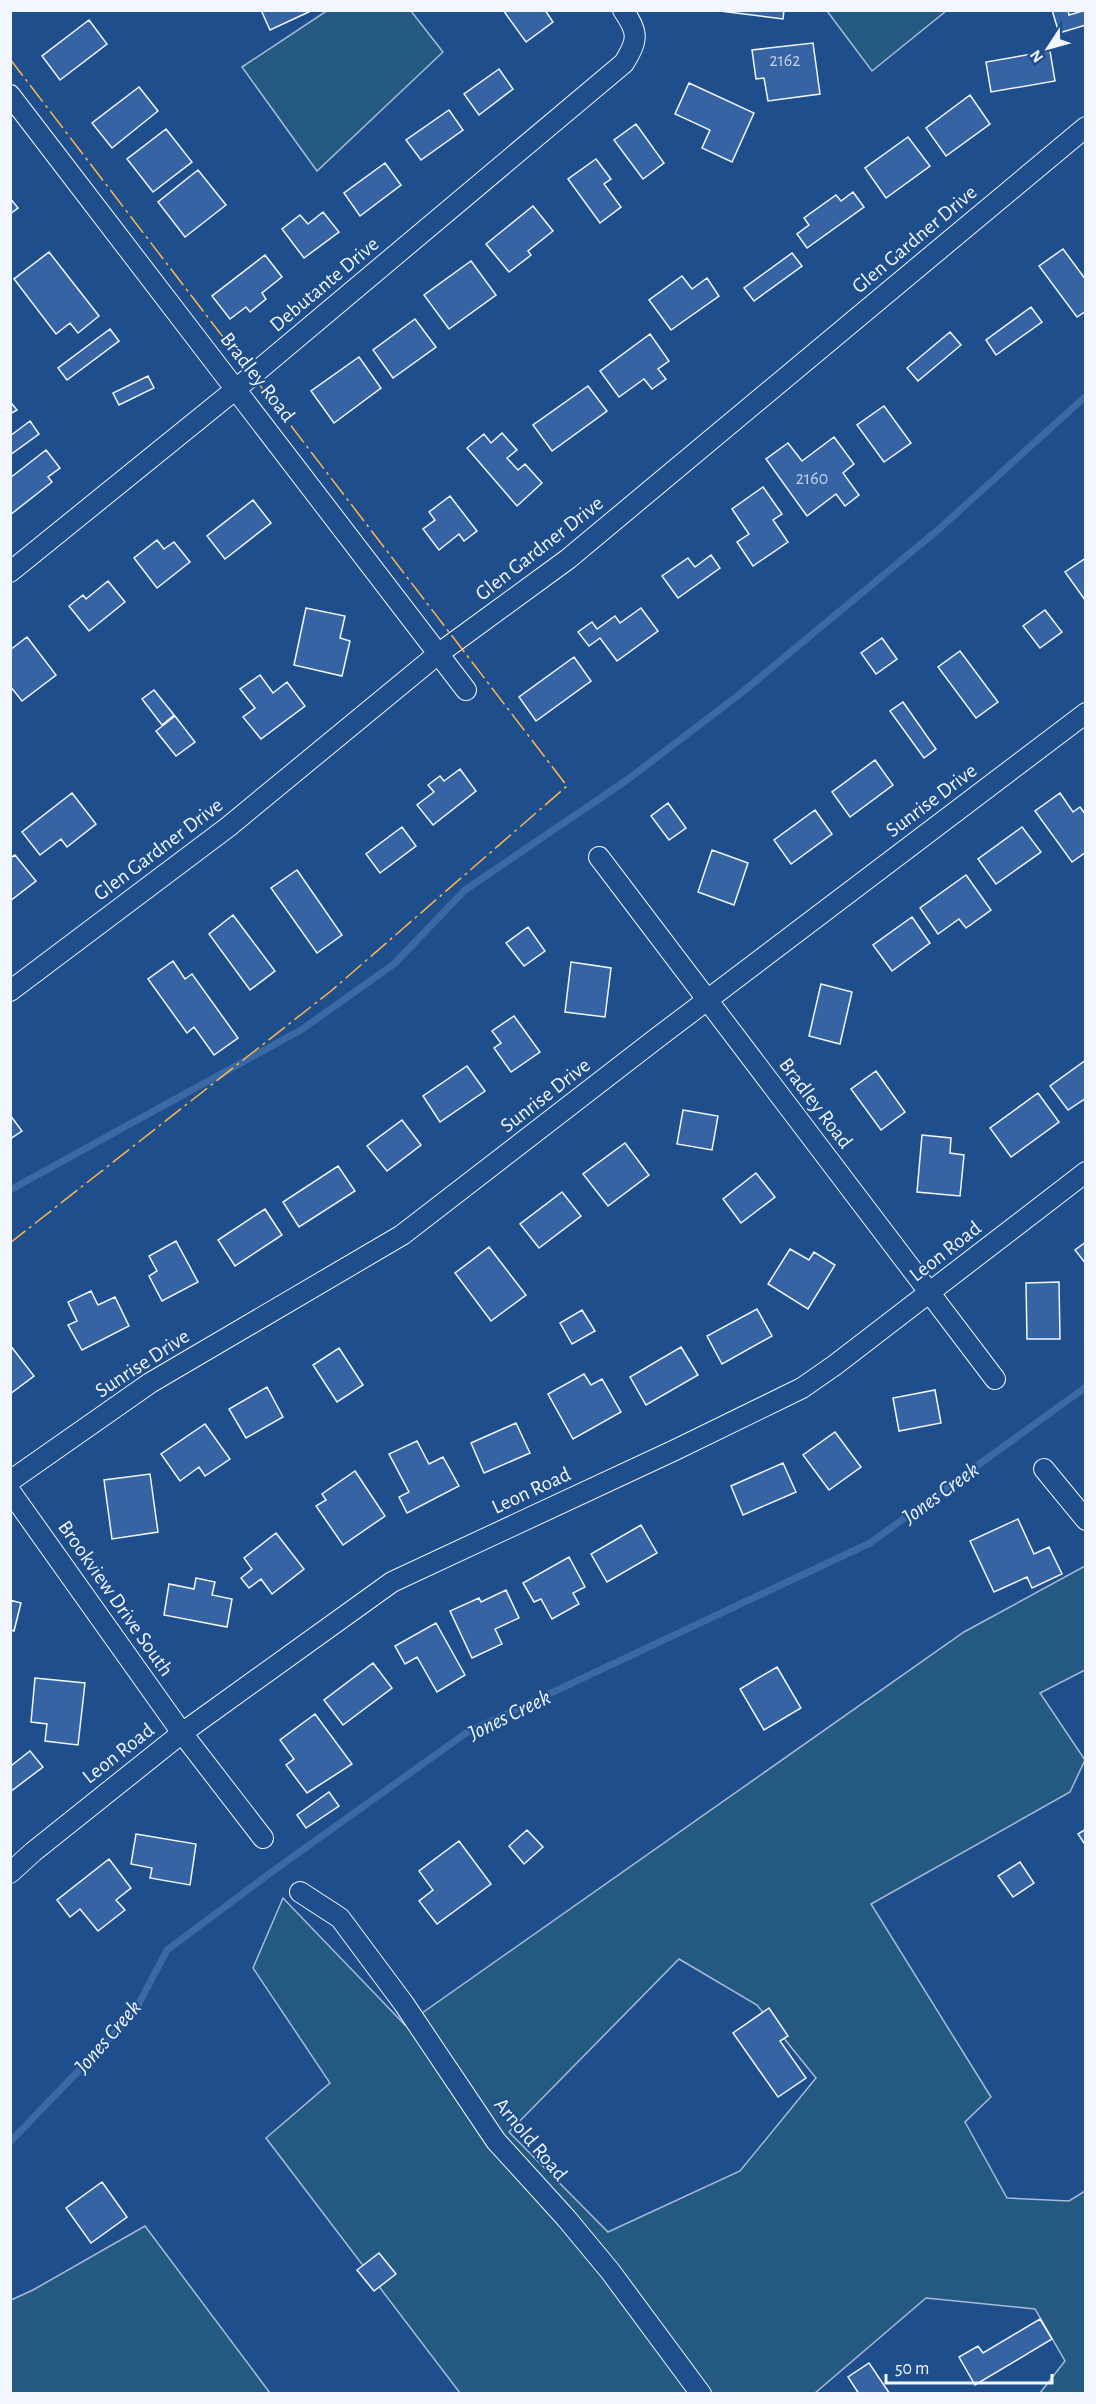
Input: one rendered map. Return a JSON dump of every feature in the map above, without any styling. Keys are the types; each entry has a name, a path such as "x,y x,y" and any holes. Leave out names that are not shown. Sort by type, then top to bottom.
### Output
{"street":[{"name":"Debutante Drive","path":"10,572 237,389 624,63 636,39 633,27 625,13"},
{"name":"Bradley Road","path":"10,95 466,690"},
{"name":"Glen Gardner Drive","path":"10,991 228,827 438,654 568,560 1086,128"},
{"name":"Sunrise Drive","path":"10,1481 150,1383 402,1235 1086,713"},
{"name":"Bradley Road","path":"599,858 995,1379"},
{"name":"Leon Road","path":"10,1874 33,1852 182,1733 392,1581 675,1450 802,1388 1086,1172"},
{"path":"1044,1469 1086,1520"},
{"name":"Brookview Drive South","path":"10,1491 182,1733"},
{"path":"182,1733 263,1838"},
{"name":"Arnold Road","path":"300,1892 340,1918 404,2004 496,2141 566,2217 610,2271 701,2394"}],"shaded area":[{"path":"328,10 411,11 443,52 317,171 242,67"},
{"path":"827,11 946,11 872,71"},
{"path":"1085,1566 1085,1670 1040,1693 1085,1760 1070,1792 871,1904 991,2097 965,2122 1007,2198 1069,2201 1085,2191 1085,2393 1040,2393 1065,2361 1035,2309 926,2298 815,2393 460,2393 266,2138 330,2083 253,1968 283,1898 405,2025 964,1632","holes":["679,1959 757,2005 816,2078 740,2171 608,2232 509,2132"]},
{"path":"145,2226 270,2393 11,2393 11,2300 33,2290"}],"building":[{"path":"261,10 313,10 270,30"},
{"path":"503,10 545,10 553,22 526,42"},
{"path":"712,10 784,10 783,19"},
{"path":"1052,10 1068,10 1069,15 1086,10 1086,25 1059,33"},
{"path":"89,20 107,44 60,80 42,56"},
{"path":"813,43 820,94 768,101 764,78 756,79 752,50"},
{"path":"1050,51 1055,81 991,92 986,62"},
{"path":"499,69 513,89 479,115 464,94"},
{"path":"689,83 754,113 732,162 702,148 710,130 675,114"},
{"path":"139,87 158,111 112,148 92,123"},
{"path":"970,95 990,124 946,156 926,128"},
{"path":"449,110 463,130 421,160 406,140"},
{"path":"636,124 664,163 643,179 614,140"},
{"path":"166,129 192,162 153,192 127,159"},
{"path":"908,137 930,166 886,198 865,168"},
{"path":"596,159 611,179 604,184 621,207 600,223 568,179"},
{"path":"385,163 401,185 360,216 344,193"},
{"path":"198,170 226,205 185,237 158,202"},
{"path":"853,192 864,207 807,248 797,234 809,225 804,218 836,195 841,201"},
{"path":"10,198 18,208 10,214"},
{"path":"533,206 553,231 528,251 531,255 509,272 486,244"},
{"path":"323,212 339,232 304,258 282,229 300,215 308,224"},
{"path":"1063,249 1086,280 1086,311 1077,317 1039,266"},
{"path":"49,252 99,316 78,333 70,323 56,334 14,279"},
{"path":"792,253 802,266 754,301 744,288"},
{"path":"265,255 282,277 262,293 266,299 250,312 246,307 230,319 212,296"},
{"path":"471,261 496,295 449,329 424,295"},
{"path":"682,276 692,289 707,278 719,296 671,330 649,300"},
{"path":"1031,307 1042,322 996,355 986,340"},
{"path":"415,319 436,347 393,378 373,350"},
{"path":"110,329 119,341 67,380 58,368"},
{"path":"950,332 961,345 918,381 907,368"},
{"path":"650,334 669,361 658,369 666,379 652,389 644,379 619,397 600,371"},
{"path":"359,357 381,388 334,423 311,391"},
{"path":"148,376 154,388 119,405 113,393"},
{"path":"588,386 607,411 552,451 533,425"},
{"path":"12,404 17,410 10,414 10,405"},
{"path":"884,406 911,443 884,462 857,425"},
{"path":"30,421 39,434 10,455 10,436"},
{"path":"502,433 517,450 507,458 518,470 525,464 542,483 517,506 467,448 484,434 491,443"},
{"path":"834,437 854,464 843,473 859,495 845,506 836,494 807,516 766,459 788,443 802,461"},
{"path":"46,450 60,468 48,477 52,482 10,515 10,478"},
{"path":"763,487 782,514 773,520 788,542 753,566 737,542 749,534 732,509"},
{"path":"450,496 477,531 464,541 459,534 439,550 423,529 435,520 429,512"},
{"path":"253,500 271,523 225,559 207,536"},
{"path":"157,540 164,549 174,542 190,562 157,588 134,558"},
{"path":"711,555 720,568 678,598 662,576 688,558 695,567"},
{"path":"1086,558 1086,600 1085,600 1065,572"},
{"path":"108,581 125,602 89,631 69,606 83,595 86,599"},
{"path":"306,608 345,616 340,638 350,641 342,676 294,665"},
{"path":"641,608 658,631 617,661 600,638 589,646 578,632 592,622 597,629 615,616 620,623"},
{"path":"1045,610 1062,632 1040,648 1023,626"},
{"path":"27,637 56,675 22,701 10,686 10,650"},
{"path":"882,638 897,659 876,674 861,653"},
{"path":"960,651 998,702 976,718 938,667"},
{"path":"574,657 591,681 536,721 519,697"},
{"path":"260,675 273,693 287,682 305,706 261,739 243,717 255,708 240,689"},
{"path":"154,690 174,715 162,725 142,699"},
{"path":"903,702 936,749 924,758 890,711"},
{"path":"175,716 195,742 176,756 156,731"},
{"path":"875,760 893,785 850,817 832,792"},
{"path":"460,769 476,791 433,825 417,805 434,792 428,785 440,776 444,781"},
{"path":"72,793 96,824 67,847 61,839 40,855 22,832"},
{"path":"1060,793 1073,812 1080,807 1086,815 1086,852 1072,862 1035,811"},
{"path":"668,803 686,828 669,840 651,816"},
{"path":"815,810 832,834 791,864 774,840"},
{"path":"402,827 416,846 380,873 366,854"},
{"path":"1022,827 1041,852 996,884 978,859"},
{"path":"712,850 748,863 734,905 698,892"},
{"path":"15,855 36,881 10,901 10,858"},
{"path":"297,870 342,935 317,953 271,888"},
{"path":"966,875 991,910 966,928 959,919 938,934 920,908"},
{"path":"233,915 275,971 250,990 209,934"},
{"path":"912,917 930,943 892,971 873,945"},
{"path":"528,927 545,951 524,966 506,943"},
{"path":"173,961 185,979 192,974 238,1038 214,1055 194,1027 187,1033 148,979"},
{"path":"571,962 611,968 605,1017 565,1012"},
{"path":"821,984 852,992 840,1044 809,1036"},
{"path":"514,1016 540,1052 511,1072 494,1048 501,1043 492,1031"},
{"path":"1086,1060 1086,1098 1068,1110 1050,1086"},
{"path":"467,1066 485,1091 440,1122 423,1096"},
{"path":"876,1071 905,1112 881,1130 851,1089"},
{"path":"1038,1093 1059,1122 1011,1157 990,1128"},
{"path":"683,1110 718,1116 712,1150 677,1144"},
{"path":"10,1115 22,1131 10,1139"},
{"path":"402,1120 421,1145 387,1171 367,1146"},
{"path":"922,1135 951,1138 950,1153 964,1155 960,1196 917,1192"},
{"path":"625,1143 649,1175 608,1206 583,1174"},
{"path":"338,1166 355,1191 299,1227 283,1202"},
{"path":"756,1173 775,1197 741,1223 723,1199"},
{"path":"562,1192 581,1216 539,1248 520,1224"},
{"path":"265,1209 282,1235 235,1266 218,1240"},
{"path":"176,1241 198,1282 162,1301 149,1276 157,1271 149,1256"},
{"path":"1086,1242 1086,1264 1075,1250"},
{"path":"489,1247 526,1295 491,1321 455,1273"},
{"path":"790,1249 809,1260 814,1252 835,1265 808,1309 768,1284"},
{"path":"1059,1282 1060,1339 1027,1339 1026,1283"},
{"path":"91,1291 98,1305 115,1297 129,1326 82,1350 68,1325 77,1321 68,1302"},
{"path":"757,1309 772,1336 722,1364 707,1336"},
{"path":"582,1310 595,1331 572,1344 560,1323"},
{"path":"10,1345 34,1376 10,1394"},
{"path":"681,1347 698,1375 646,1405 630,1377"},
{"path":"339,1348 363,1385 337,1402 313,1365"},
{"path":"584,1374 591,1385 602,1379 621,1412 573,1439 548,1394"},
{"path":"267,1387 283,1417 246,1438 229,1409"},
{"path":"935,1390 941,1423 899,1431 893,1398"},
{"path":"516,1423 530,1453 484,1473 471,1443"},
{"path":"205,1424 230,1459 205,1476 199,1467 180,1481 161,1454"},
{"path":"835,1432 861,1467 829,1490 803,1455"},
{"path":"417,1441 429,1464 443,1457 459,1486 407,1513 399,1497 409,1492 389,1454"},
{"path":"783,1463 796,1492 743,1515 731,1486"},
{"path":"355,1471 385,1516 343,1545 316,1506 326,1500 322,1494"},
{"path":"150,1474 158,1532 112,1539 104,1480"},
{"path":"1018,1519 1034,1554 1049,1547 1062,1574 1032,1588 1027,1577 994,1592 970,1541"},
{"path":"641,1525 657,1553 607,1582 591,1554"},
{"path":"276,1533 304,1569 272,1594 261,1579 249,1588 241,1578 252,1569 244,1558"},
{"path":"569,1557 585,1587 573,1593 579,1604 552,1619 541,1599 534,1602 523,1583"},
{"path":"196,1578 215,1582 212,1595 232,1599 227,1627 164,1615 169,1584 194,1589"},
{"path":"506,1590 519,1618 495,1629 502,1644 472,1658 450,1611 479,1598 481,1602"},
{"path":"10,1600 21,1603 14,1631 10,1630"},
{"path":"436,1623 465,1675 437,1692 417,1657 405,1664 395,1646"},
{"path":"373,1663 392,1688 343,1725 324,1700"},
{"path":"777,1667 801,1708 764,1730 740,1689"},
{"path":"35,1678 85,1683 78,1745 45,1741 47,1724 31,1722"},
{"path":"315,1714 352,1764 307,1793 286,1765 294,1759 280,1740"},
{"path":"30,1751 43,1767 10,1792 10,1763 12,1765"},
{"path":"329,1792 339,1806 306,1828 297,1815"},
{"path":"1086,1829 1086,1846 1078,1834"},
{"path":"527,1830 543,1847 524,1864 509,1846"},
{"path":"136,1834 196,1844 190,1885 150,1878 152,1868 131,1864"},
{"path":"459,1841 491,1884 437,1924 419,1901 433,1890 419,1871"},
{"path":"109,1859 131,1888 116,1900 125,1910 98,1931 80,1909 70,1917 57,1900"},
{"path":"1020,1862 1034,1883 1013,1897 998,1876"},
{"path":"769,2008 788,2036 780,2041 806,2078 778,2097 733,2033"},
{"path":"102,2182 127,2217 91,2243 66,2208"},
{"path":"379,2253 396,2274 374,2291 357,2270"},
{"path":"1040,2319 1052,2339 975,2385 959,2357 978,2346 983,2353"},
{"path":"869,2363 890,2394 859,2394 848,2377"}],"waterway":[{"path":"10,1190 301,1030 394,964 465,890 627,780 740,694 939,529 1086,396"},
{"name":"Jones Creek","path":"10,2142 134,2013 167,1950 466,1733 870,1543 1086,1387"}],"power":[{"path":"10,59 567,786 331,991 10,1243"}]}
